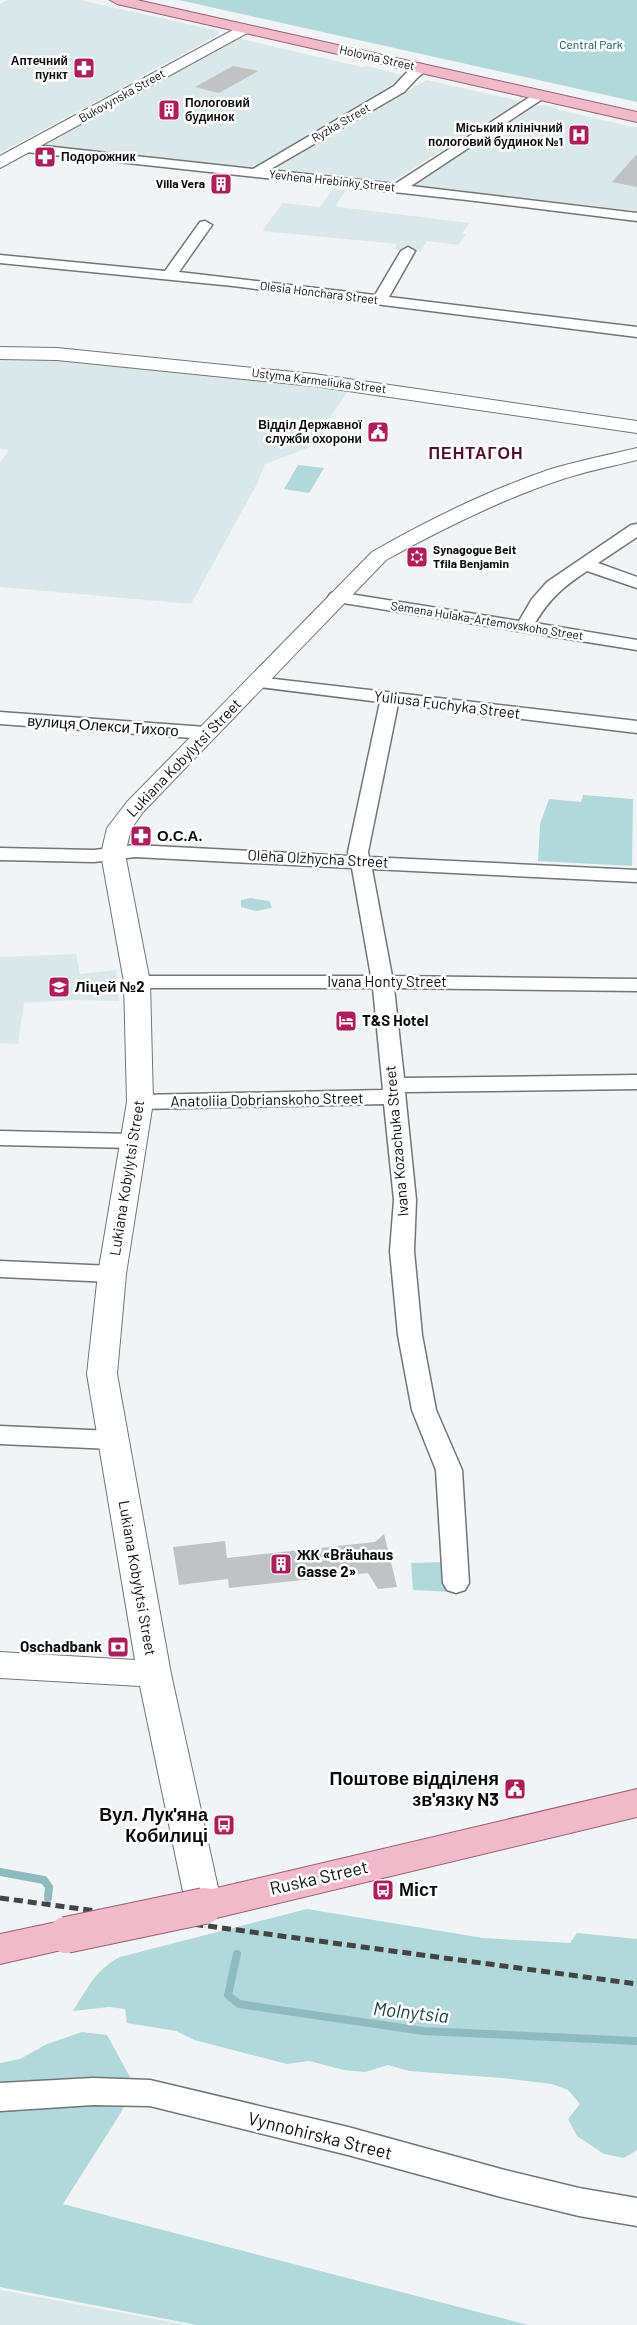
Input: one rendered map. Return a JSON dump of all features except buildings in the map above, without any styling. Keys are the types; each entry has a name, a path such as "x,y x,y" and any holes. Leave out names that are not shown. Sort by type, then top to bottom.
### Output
{"main road":[{"name":"Holovna Street","path":"117,0 637,117"},
{"name":"Ruska Street","path":"0,1949 204,1906 637,1803"}],"street":[{"name":"Bukovynska Street","path":"0,163 244,29"},
{"name":"Ryzka Street","path":"255,173 399,89 413,74 422,68"},
{"path":"398,188 540,95"},
{"name":"Yevhena Hrebinky Street","path":"26,148 398,188 637,217"},
{"path":"170,275 204,225"},
{"path":"380,300 408,251"},
{"name":"Olesia Honchara Street","path":"0,259 170,275 637,332"},
{"name":"Ustyma Karmeliuka Street","path":"0,353 57,354 314,380 637,427"},
{"name":"Lukiana Kobylytsi Street","path":"204,1906 154,1674 102,1374 103,1348 112,1274 140,1102 138,982 112,854 118,828 206,733 379,556 422,532 520,488 557,474 637,454"},
{"path":"524,627 538,603 553,586 637,529"},
{"path":"584,564 637,583"},
{"name":"Semena Hulaka-Artemovskoho Street","path":"337,597 637,645"},
{"name":"Yuliusa Fuchyka Street","path":"257,682 637,727"},
{"name":"Ivana Kozachuka Street","path":"390,698 358,852 383,982 405,1200 402,1251 410,1335 424,1410 449,1470 456,1583"},
{"name":"вулиця Олекси Тихого","path":"0,718 206,733"},
{"name":"Oleha Olzhycha Street","path":"0,854 94,856 135,850 637,876"},
{"name":"Ivana Honty Street","path":"138,982 637,985"},
{"name":"Anatoliia Dobrianskoho Street","path":"140,1102 637,1082"},
{"path":"0,1138 133,1141"},
{"path":"0,1269 112,1274"},
{"path":"0,1435 112,1440"},
{"path":"0,1664 154,1674"},
{"name":"Vynnohirska Street","path":"0,2097 74,2091 150,2093 348,2141 501,2184 579,2202 637,2212"}],"shaded area":[{"path":"8,0 80,0 219,31 219,34 143,75 108,95 110,96 105,99 101,98 86,108 0,153 0,4"},
{"path":"237,38 407,76 250,170 43,146"},
{"path":"426,80 520,101 390,183 274,171 278,166 327,136 332,137"},
{"path":"537,105 551,106 559,110 637,128 637,211 413,185"},
{"path":"333,189 346,190 336,205 338,207 470,223 461,234 466,234 458,245 427,241 420,252 395,250 397,244 262,231 283,203 320,207"},
{"path":"0,354 352,385 310,447 265,464 258,482 191,604 0,587 0,462 9,450 0,449"},
{"name":"Ліцей №2","path":"76,954 80,974 116,970 119,1001 73,1000 24,1003 18,1044 0,1043 0,957"},
{"path":"0,2290 187,2325 0,2325"}],"green space":[{"name":"Central Park","path":"179,0 637,0 637,102"},
{"path":"298,465 324,468 309,493 284,489"},
{"path":"583,795 633,799 632,866 538,861 540,824 549,799 581,802"},
{"path":"250,898 269,901 272,908 256,911 241,907 241,900"},
{"path":"445,1562 453,1592 413,1590 411,1563"},
{"path":"307,1909 483,1938 570,1943 577,1933 637,1939 637,2150 624,2158 604,2154 577,2136 568,2119 580,2104 568,2090 552,2084 409,2071 388,2065 365,2072 344,2070 309,2061 287,2064 194,2040 176,2031 127,2023 125,2009 109,2007 73,2011 88,1987 104,1967 120,1957"},
{"path":"82,2032 107,2035 135,2086 120,2114 63,2204 528,2325 197,2325 0,2287 0,2063 20,2059 47,2044"}],"waterway":[{"path":"0,1872 44,1880 49,1887 48,1898"},
{"name":"Molnytsia","path":"237,1954 228,1995 239,2004 423,2031 637,2041"}],"railway":[{"path":"0,1898 637,1984"}],"place":[{"name":"Аптечний пункт","path":"84,68"},
{"name":"Пологовий будинок","path":"169,110"},
{"name":"Міський клінічний пологовий будинок №1","path":"579,135"},
{"name":"Подорожник","path":"45,157"},
{"name":"Villa Vera","path":"221,184"},
{"name":"Відділ Державної служби охорони","path":"378,432"},
{"name":"Synagogue Beit Tfila Benjamin","path":"417,557"},
{"name":"О.С.А.","path":"141,836"},
{"name":"Ліцей №2","path":"59,987"},
{"name":"T&S Hotel","path":"346,1021"},
{"name":"ЖК «Bräuhaus Gasse 2»","path":"281,1564"},
{"name":"Oschadbank","path":"118,1647"},
{"name":"Поштове відділеня зв'язку N3","path":"515,1789"},
{"name":"Вул. Лук'яна Кобилиці","path":"224,1825"},
{"name":"Міст","path":"383,1890"}],"district":[{"name":"ПЕНТАГОН","path":"476,453"}]}
